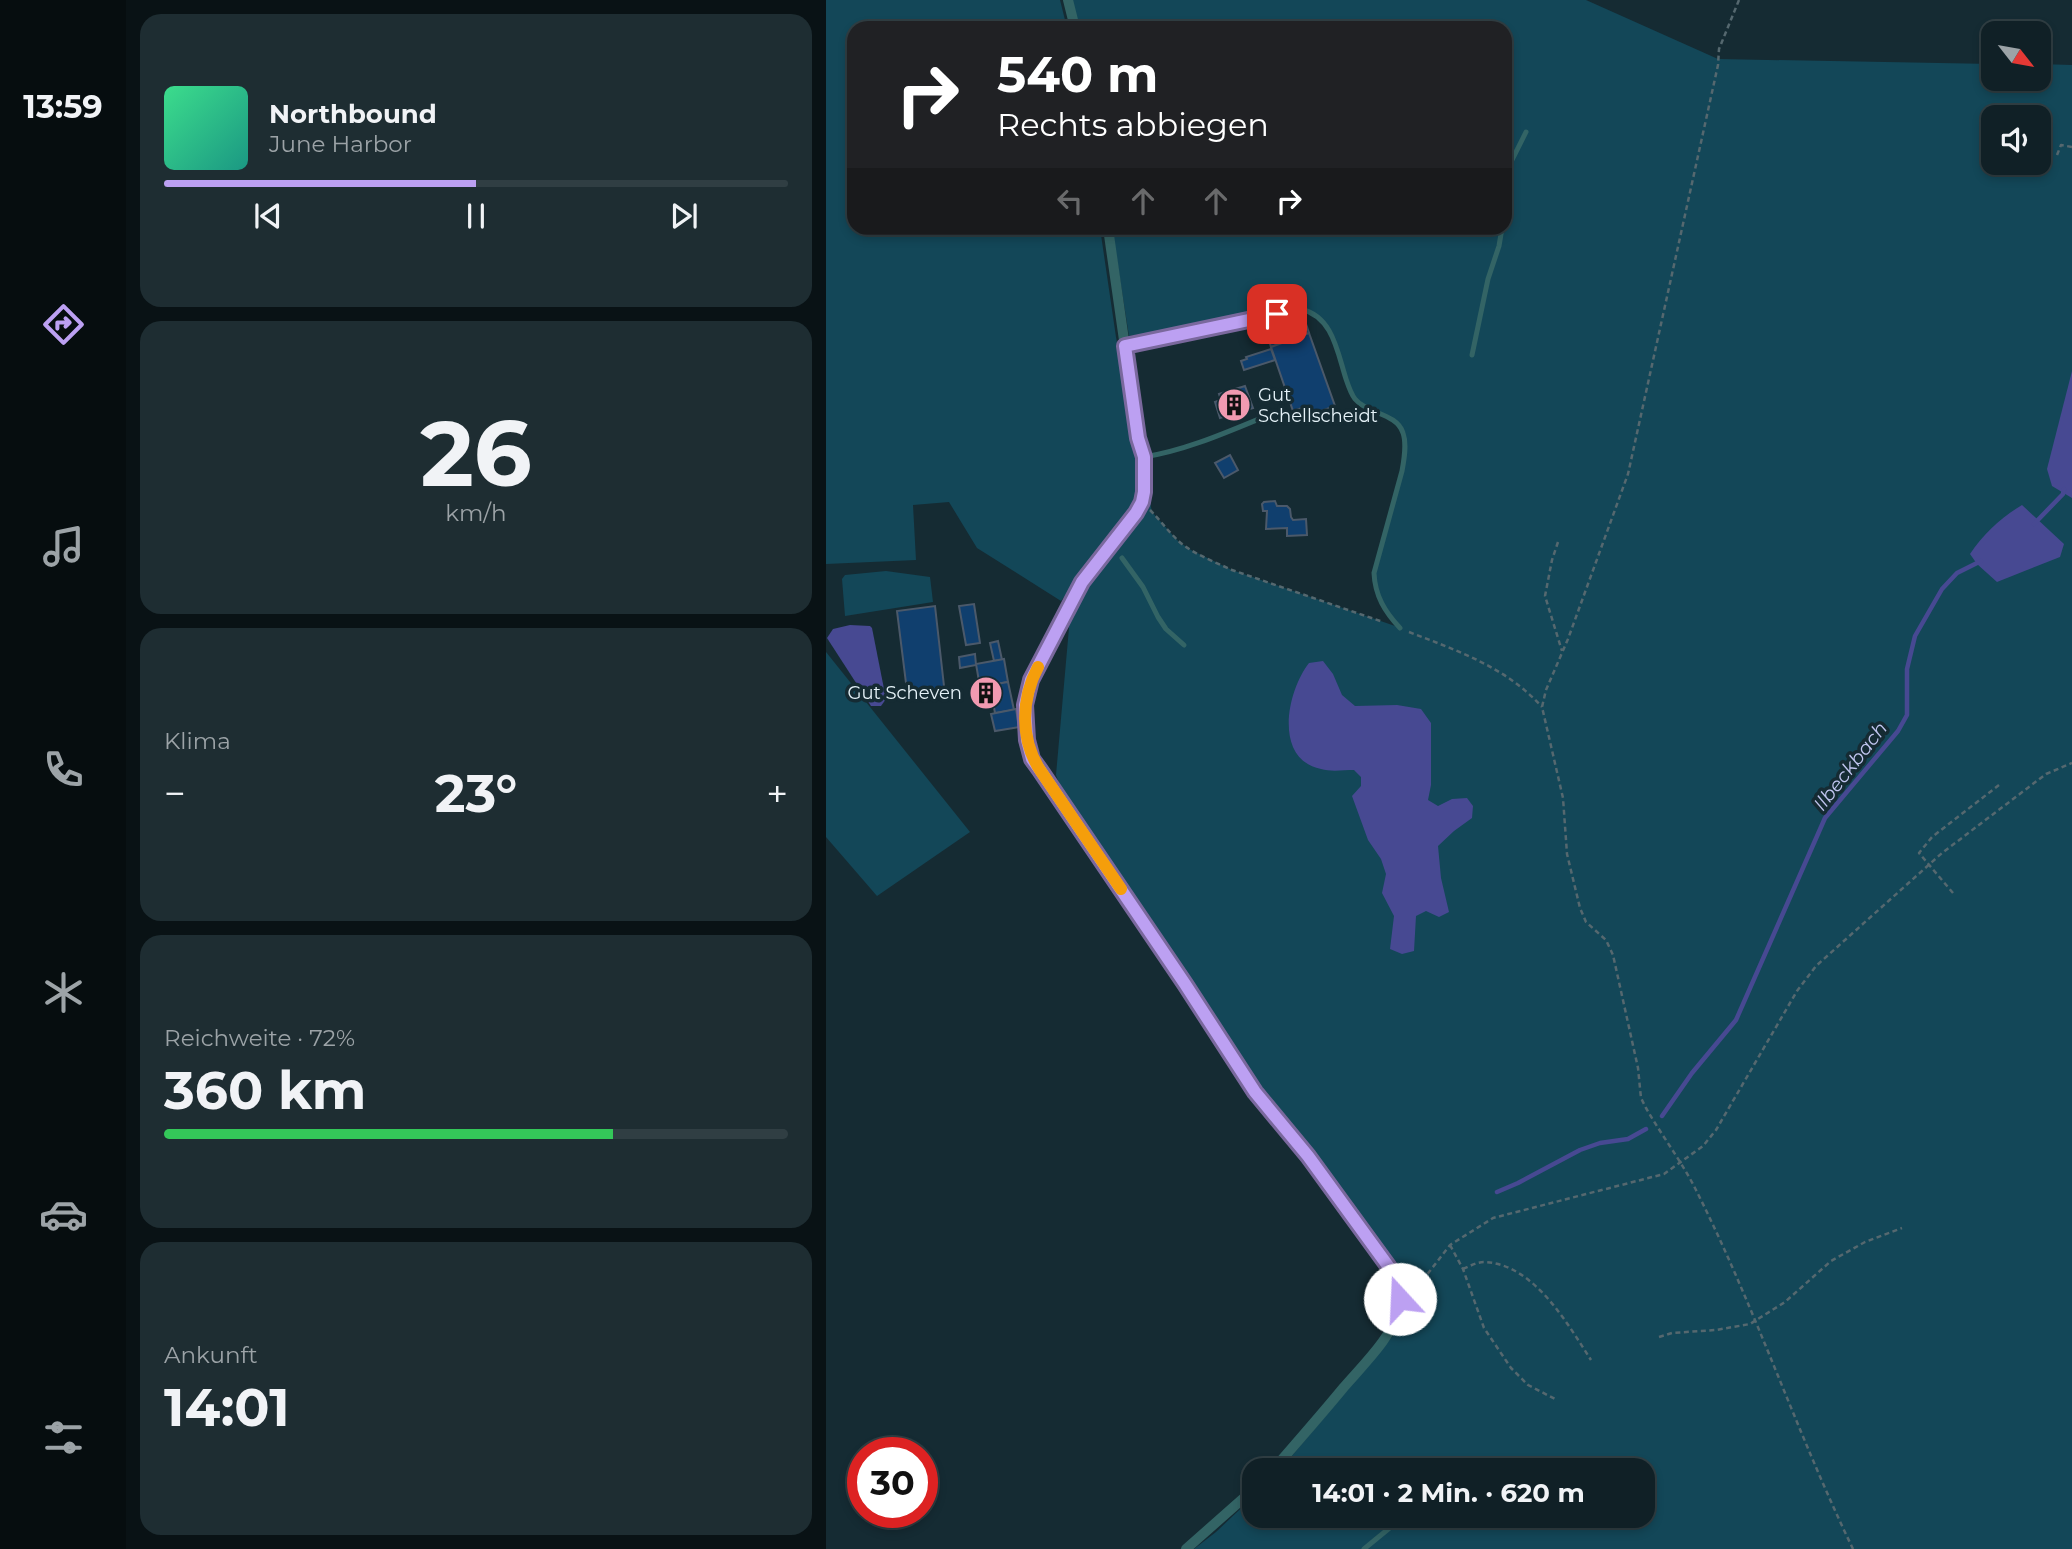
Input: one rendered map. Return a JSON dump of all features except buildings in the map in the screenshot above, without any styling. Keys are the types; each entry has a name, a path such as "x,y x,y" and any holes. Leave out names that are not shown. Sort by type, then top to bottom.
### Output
{"street":[{"path":"1068,0 1072,21"},
{"path":"1109,235 1138,438 1144,457 1142,502 1082,582 1031,680 1025,705 1027,740 1040,770 1255,1092 1308,1156 1391,1270 1398,1286 1400,1307 1376,1350 1283,1458"},
{"path":"1186,1549 1242,1499"}],"lane":[{"path":"1512,160 1526,132"},
{"path":"1472,355 1488,279 1501,235"},
{"path":"1125,346 1301,309 1317,315 1325,323 1354,399 1369,410 1393,419 1404,433 1402,471 1374,573 1378,598 1388,616 1400,628"},
{"path":"1144,457 1205,439 1276,412"},
{"path":"1122,558 1138,579 1166,629 1184,645"},
{"path":"1364,1549 1390,1528"}],"path":[{"path":"1739,0 1719,49 1718,65 1628,474 1542,707 1563,798 1567,854 1580,908 1586,922 1609,945 1638,1068 1641,1098 1696,1190 1757,1321 1826,1493 1853,1549"},
{"path":"2057,155 2061,145 2072,147"},
{"path":"1142,502 1179,542 1203,556 1232,570 1400,628 1477,659 1516,684 1542,707"},
{"path":"1558,541 1545,596 1554,629 1561,643 1562,654"},
{"path":"1400,1299 1409,1297 1450,1245 1493,1218 1664,1174 1681,1163 1710,1139 1797,991 1816,966 1929,865 2046,775 2072,763"},
{"path":"1954,893 1919,853 1932,837 1999,785"},
{"path":"1658,1338 1672,1333 1716,1330 1757,1321 1786,1302 1831,1261 1865,1242 1902,1228"},
{"path":"1450,1245 1463,1269 1484,1328 1511,1368 1528,1385 1557,1400"},
{"path":"1463,1269 1481,1261 1498,1264 1530,1280 1546,1297 1591,1360"}],"shaded area":[{"path":"826,0 1060,0 1065,21 847,21 847,235 1101,235 1116,337 1139,459 1141,486 1124,519 1061,601 977,548 949,502 913,505 916,560 826,564"},
{"path":"1072,0 1586,0 1718,59 1981,64 1981,91 2051,91 2051,64 2072,65 2072,1549 1194,1549 1242,1507 1242,1528 1655,1528 1655,1458 1290,1458 1392,1337 1413,1305 1410,1291 1313,1149 1260,1085 1063,794 1056,775 1069,628 1065,621 1087,585 1142,516 1149,497 1152,512 1179,542 1191,550 1232,570 1398,627 1379,598 1374,573 1402,471 1404,434 1399,426 1354,399 1325,323 1301,309 1129,336 1113,235 1512,235 1512,21 1076,21"},
{"path":"2072,371 2072,498 2052,486 2047,469"},
{"path":"2022,505 2064,544 2060,557 1997,582 1970,554 1993,526"},
{"path":"886,571 930,577 933,602 845,616 842,579 845,575"},
{"path":"850,625 872,628 886,699 881,706 871,706 827,638 833,629"},
{"path":"826,652 970,832 877,896 826,837"},
{"path":"1323,661 1333,674 1342,695 1355,706 1397,705 1421,709 1431,723 1431,785 1428,800 1438,806 1452,799 1467,798 1473,806 1472,818 1438,846 1441,878 1449,912 1439,917 1426,911 1416,916 1414,951 1402,954 1390,949 1394,916 1382,893 1386,874 1381,859 1368,840 1352,796 1361,786 1361,777 1354,770 1325,770 1306,763 1296,752 1290,738 1290,706 1301,675 1309,663"}],"waterway":[{"name":"Ilbeckbach","path":"2034,524 2063,494 2064,489"},
{"name":"Ilbeckbach","path":"1662,1116 1692,1073 1736,1020 1825,818 1898,731 1907,715 1907,669 1915,636 1942,589 1957,573 1981,561"},
{"name":"Ilbeckbach","path":"1497,1192 1580,1150 1600,1143 1628,1139 1646,1129"}],"slow traffic":[{"path":"1038,667 1027,691 1025,705 1027,740 1032,759 1121,889"}],"place":[{"name":"Gut Schellscheidt","path":"1234,405"},
{"name":"Gut Scheven","path":"986,693"}],"route":[{"path":"1277,314 1125,346 1138,438 1144,457 1142,502 1082,582 1031,680 1025,705 1027,740 1032,759 1255,1092 1308,1156 1391,1270 1400,1299"}]}
